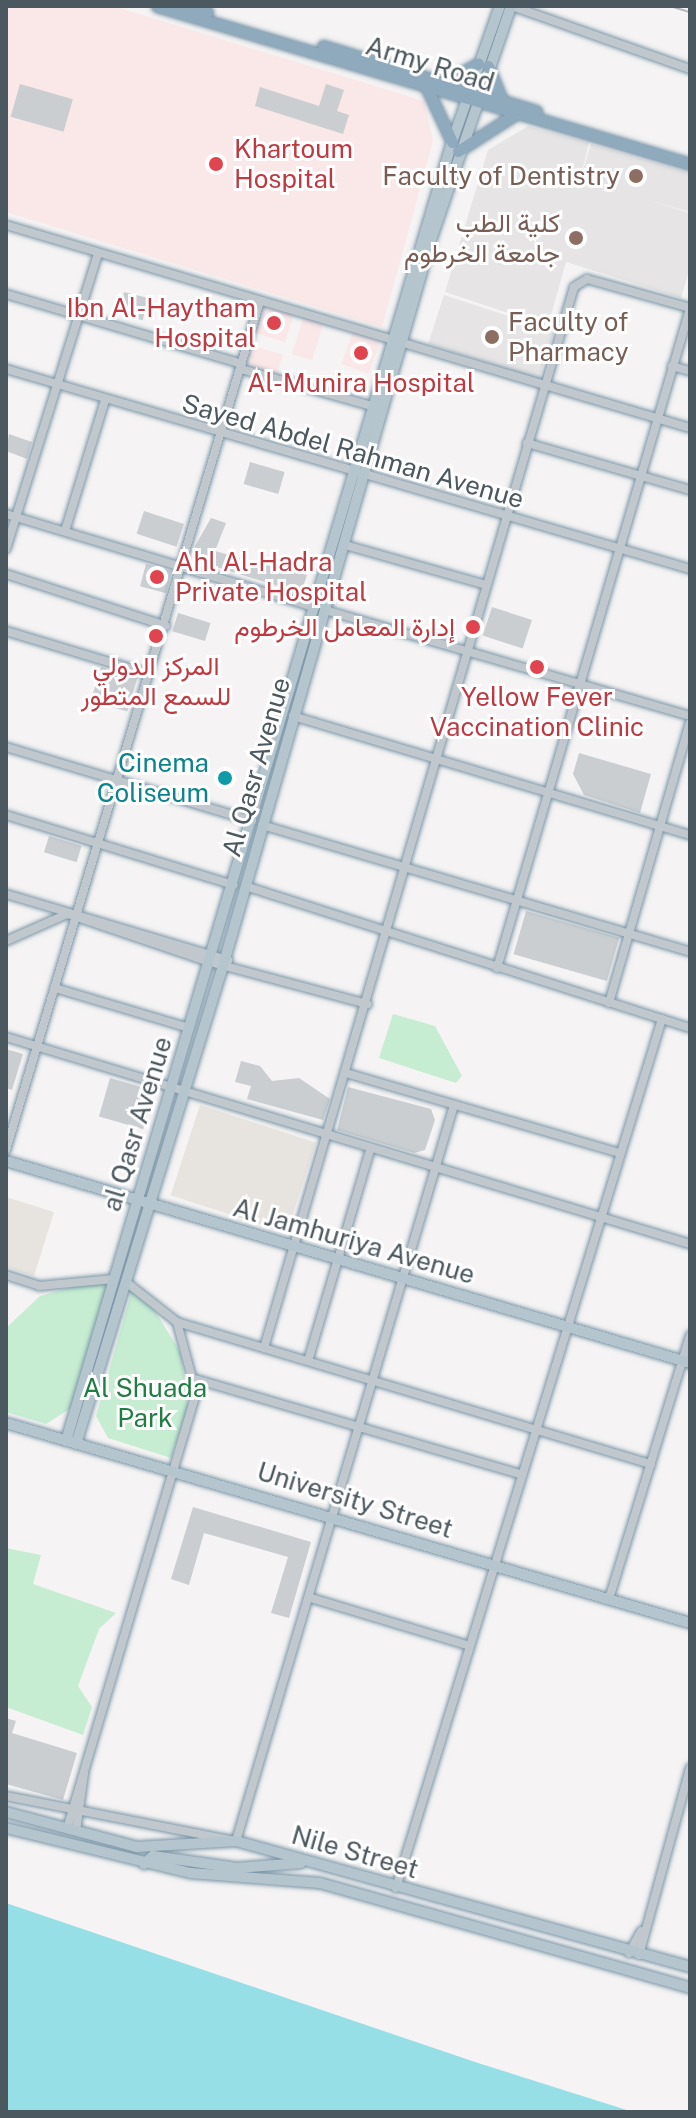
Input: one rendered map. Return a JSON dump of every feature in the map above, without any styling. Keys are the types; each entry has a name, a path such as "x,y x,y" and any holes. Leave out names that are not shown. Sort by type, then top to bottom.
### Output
{"highway":[{"name":"Army Road","path":"157,6 203,15 445,82 517,113 690,164"},
{"name":"Army Road","path":"186,6 203,15"},
{"name":"Army Road","path":"279,37 425,84 505,101 690,157"},
{"path":"445,82 483,65 505,101"},
{"path":"425,84 455,146 517,113"}],"main road":[{"path":"483,65 500,6"},
{"path":"483,65 511,6"},
{"name":"Al Qasr Avenue","path":"71,1442 120,1280 149,1204 224,962 245,886 257,823 361,477 455,146 483,65"},
{"name":"Al Qasr Avenue","path":"257,823 293,716 320,609 345,545 375,407 398,342"},
{"name":"al Qasr Avenue","path":"120,1280 136,1200 233,885 257,823"},
{"name":"Al Jamhuriya Avenue","path":"6,1161 686,1361"},
{"name":"University Street","path":"6,1423 334,1516 690,1623"},
{"name":"Nile Street","path":"6,1812 150,1848 236,1841 531,1926 690,1967"},
{"name":"Nile Street","path":"6,1828 144,1864 218,1877 320,1883 520,1943 690,1988"},
{"path":"68,1845 71,1830"},
{"path":"144,1864 153,1856 237,1868 311,1862"},
{"path":"520,1943 519,1931 531,1926"}],"street":[{"path":"511,6 690,69"},
{"path":"6,225 690,428"},
{"path":"6,549 98,253"},
{"path":"264,1348 292,1246 367,1004 544,385 580,281 690,309 545,792 497,968"},
{"path":"6,294 375,407"},
{"path":"6,1150 55,988 73,915 98,843 148,674 186,566 260,301"},
{"path":"672,366 690,371"},
{"name":"Sayed Abdel Rahman Avenue","path":"6,369 361,477 690,569"},
{"path":"65,531 105,400"},
{"path":"527,443 690,490"},
{"path":"6,514 690,716"},
{"path":"345,545 486,585"},
{"path":"6,574 166,626"},
{"path":"6,631 148,674"},
{"path":"293,716 690,835"},
{"path":"609,1003 690,723"},
{"path":"6,747 690,952"},
{"path":"6,815 233,885"},
{"path":"245,886 690,1028"},
{"path":"6,894 367,1004"},
{"path":"6,941 73,915"},
{"path":"55,988 189,1028"},
{"path":"396,1888 519,1474 662,1019"},
{"path":"6,1037 370,1150 690,1244"},
{"path":"346,1073 620,1153"},
{"path":"6,1796 236,1841 311,1598 454,1105"},
{"path":"308,1361 370,1150"},
{"path":"6,1275 39,1286 120,1280 177,1322 651,1464"},
{"path":"71,1830 71,1808 176,1471 195,1379 177,1322"},
{"path":"609,1599 686,1361 690,1335"},
{"path":"195,1379 519,1474"},
{"path":"311,1598 467,1645"},
{"path":"634,1954 690,1768"},
{"path":"71,1830 82,1810 84,1774"}],"shaded area":[{"name":"Khartoum Hospital","path":"6,6 113,6 424,101 433,141 382,327 6,212"},
{"name":"كلية الطب جامعة الخرطوم","path":"528,126 589,143 580,180 591,144 690,173 690,212 647,200 690,213 690,267 681,298 566,262 548,326 445,292 488,150"},
{"name":"Faculty of Pharmacy","path":"444,295 554,331 539,379 428,344"},
{"name":"Ibn Al-Haytham Hospital","path":"264,303 294,313 285,342 254,332"},
{"path":"304,315 324,321 312,360 292,354"},
{"name":"Al-Munira Hospital","path":"353,332 380,342 369,374 341,364"},
{"path":"252,346 283,355 277,375 246,366"},
{"path":"200,1105 316,1143 287,1233 171,1195"},
{"path":"6,1197 54,1212 34,1276 6,1267"}],"green space":[{"path":"393,1014 435,1026 462,1076 456,1083 379,1058"},
{"name":"Al Shuada Park","path":"86,1283 110,1284 71,1408 46,1424 6,1412 6,1328 40,1296"},
{"name":"Al Shuada Park","path":"132,1290 153,1308 181,1353 188,1407 171,1458 108,1438 96,1416"},
{"path":"6,1548 41,1555 33,1584 116,1613 99,1629 78,1686 92,1707 83,1735 6,1707"}],"water":[{"path":"6,1903 478,2063 633,2112 6,2112"}],"building":[{"path":"20,84 73,99 63,132 11,117"},
{"path":"326,84 344,90 337,111 349,115 343,134 255,106 260,87 319,106"},
{"path":"124,292 148,298 143,320 118,314"},
{"path":"9,434 32,442 27,459 6,451"},
{"path":"250,462 285,472 278,494 244,484"},
{"path":"144,511 184,524 177,547 137,534"},
{"path":"211,518 226,523 215,551 240,558 237,568 249,572 252,561 307,575 301,593 197,561 195,546"},
{"name":"Ahl Al-Hadra Private Hospital","path":"146,564 172,571 166,593 140,586"},
{"path":"492,607 532,620 523,649 483,636"},
{"path":"178,613 211,623 205,641 172,631"},
{"path":"101,667 137,678 127,712 91,700"},
{"path":"579,753 651,774 640,813 584,795 573,774"},
{"path":"49,836 82,846 77,862 44,852"},
{"path":"526,911 619,938 607,981 514,954"},
{"path":"6,1049 23,1054 12,1090 6,1088"},
{"path":"241,1061 260,1066 272,1081 299,1078 330,1099 323,1120 247,1099 251,1086 235,1082"},
{"path":"110,1078 154,1091 143,1129 99,1116"},
{"path":"348,1087 431,1109 435,1120 425,1150 414,1153 337,1130"},
{"path":"193,1507 311,1542 289,1618 271,1613 288,1557 204,1533 189,1585 171,1579"},
{"path":"6,1718 16,1721 12,1733 77,1753 63,1800 6,1784"}],"railway":[{"path":"670,6 690,12"}],"place":[{"name":"Khartoum Hospital","path":"216,164"},
{"name":"Faculty of Dentistry","path":"636,176"},
{"name":"كلية الطب جامعة الخرطوم","path":"576,238"},
{"name":"Ibn Al-Haytham Hospital","path":"274,323"},
{"name":"Faculty of Pharmacy","path":"492,337"},
{"name":"Al-Munira Hospital","path":"361,353"},
{"name":"Ahl Al-Hadra Private Hospital","path":"157,577"},
{"name":"إدارة المعامل الخرطوم","path":"473,627"},
{"name":"المركز الدولي للسمع المتطور","path":"156,636"},
{"name":"Yellow Fever Vaccination Clinic","path":"537,667"},
{"name":"Cinema Coliseum","path":"225,778"}]}
